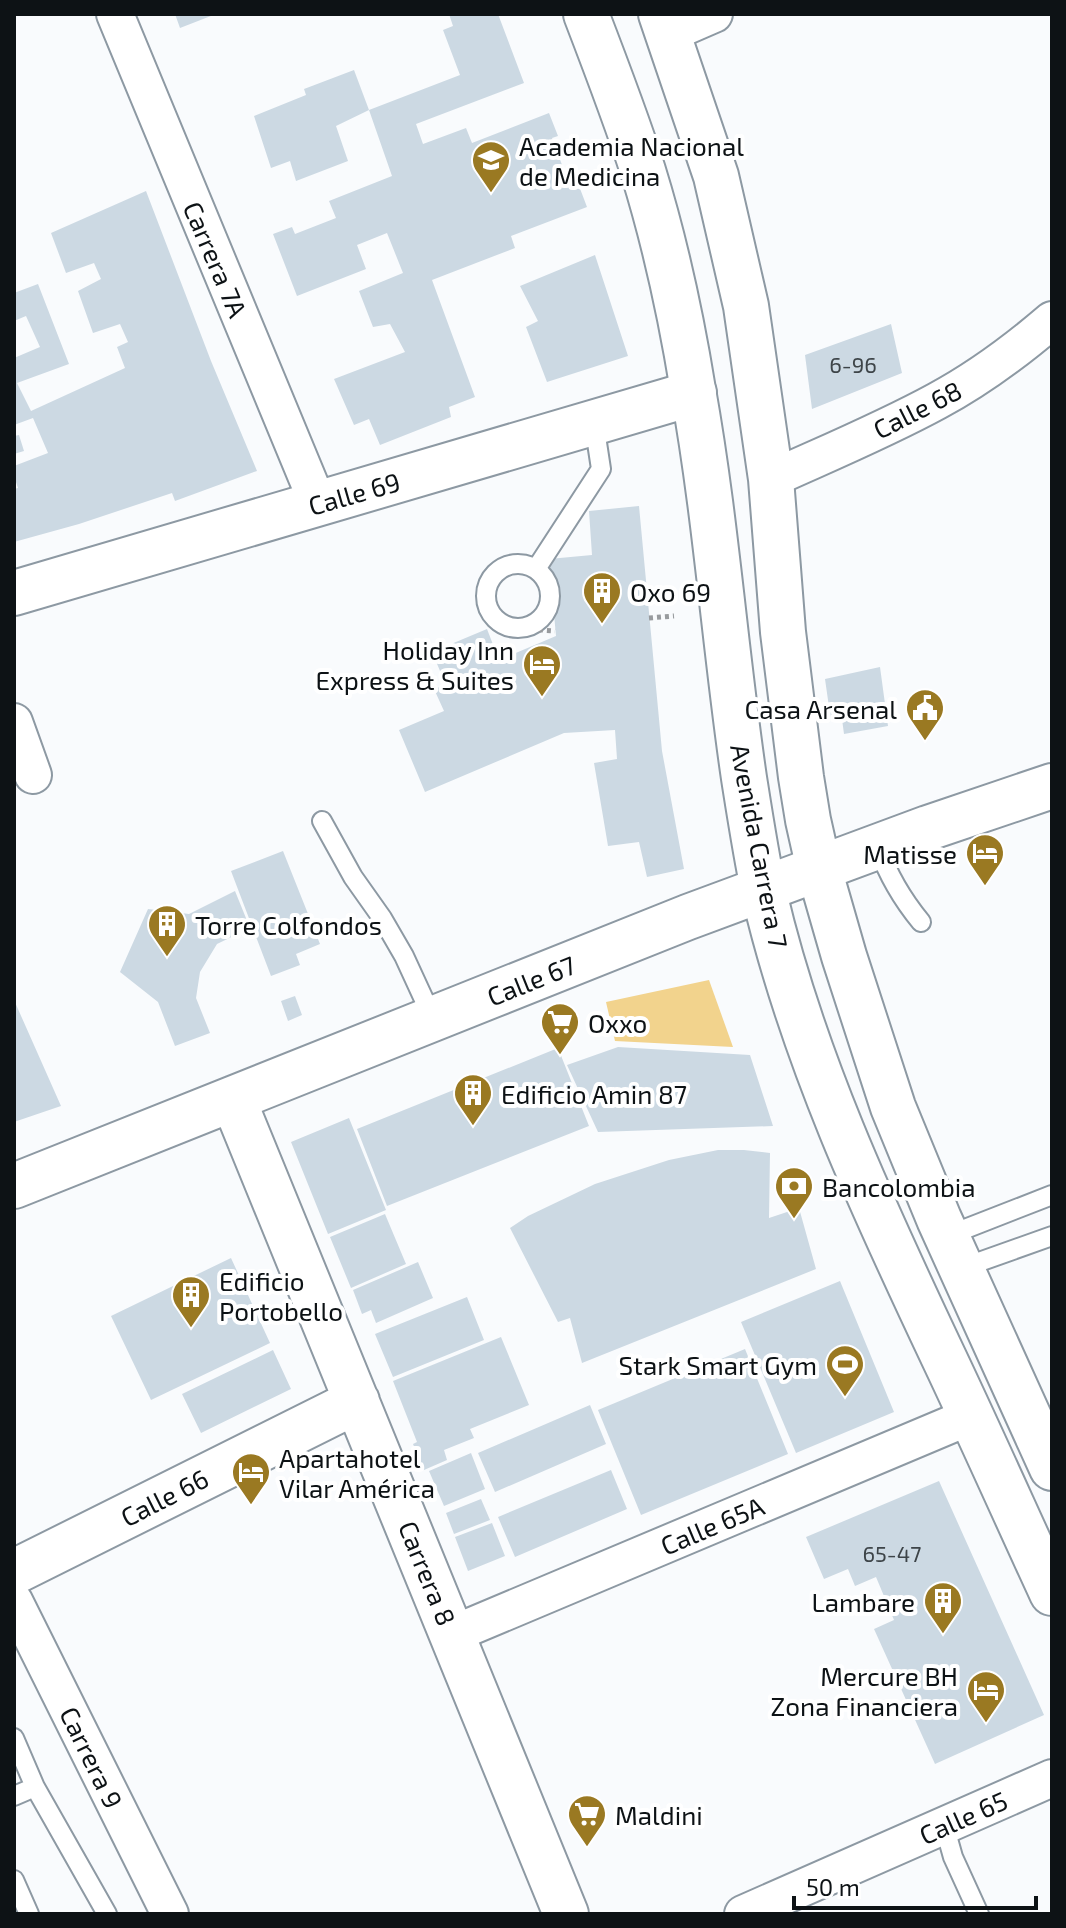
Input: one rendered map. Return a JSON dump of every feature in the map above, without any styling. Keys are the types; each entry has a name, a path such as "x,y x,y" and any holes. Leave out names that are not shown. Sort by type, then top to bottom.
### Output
{"main road":[{"name":"Avenida Carrera 7","path":"586,14 638,156 661,234 680,317 716,543 728,661 751,821 763,889 787,978 835,1115 878,1219 1052,1593"},
{"name":"Avenida Carrera 7","path":"664,24 716,176 748,319 771,479 783,632 799,763 819,869 893,1107 954,1252 1052,1468"},
{"name":"Calle 69","path":"14,593 694,393"},
{"name":"Calle 67","path":"14,1186 763,889 1052,786"},
{"name":"Carrera 8","path":"233,1099 566,1914"},
{"name":"Calle 66","path":"14,1572 357,1401"}],"street":[{"name":"Carrera 7A","path":"115,14 318,504"},
{"path":"664,24 714,14"},
{"name":"Calle 68","path":"771,479 938,401 1028,341 1052,320"},
{"path":"14,722 33,775"},
{"name":"Calle 65A","path":"453,1634 971,1416"},
{"name":"Carrera 9","path":"14,1601 170,1914"},
{"name":"Calle 65","path":"743,1914 1052,1778"}],"lane":[{"path":"536,569 601,469 593,422"},
{"path":"516,563 536,569 549,585 549,607 543,616 535,623 515,628 495,619 489,610 486,590 496,571 516,563"},
{"path":"322,821 353,877 404,956 433,1019"},
{"path":"878,847 892,881 921,922"},
{"path":"954,1252 1052,1195"},
{"path":"954,1252 1052,1236"},
{"path":"14,1738 35,1787 107,1914"},
{"path":"14,1796 35,1787"},
{"path":"944,1825 953,1857 979,1914"},
{"path":"14,1880 29,1914"}],"path":[{"path":"649,618 674,616"},
{"path":"515,628 555,631"}],"shaded area":[{"path":"709,980 733,1047 615,1041 606,1002"}],"building":[{"path":"175,14 216,14 180,28"},
{"path":"449,14 498,14 524,83 416,124 423,144 466,128 472,143 549,113 558,136 552,138 568,181 576,178 587,207 511,236 515,248 432,280 475,397 449,407 451,417 380,445 369,419 354,425 334,379 405,352 390,324 373,327 359,291 403,273 387,233 357,245 366,269 297,296 273,234 292,227 295,234 336,218 329,201 392,176 369,110 460,75 443,30 453,26"},
{"path":"354,70 369,110 336,126 348,161 296,181 290,161 271,168 254,116 306,95 304,89"},
{"path":"146,191 257,471 175,501 172,493 14,542 14,489 18,488 14,466 48,453 33,418 14,425 14,358 40,347 26,316 14,321 14,293 38,284 69,364 17,383 31,411 125,368 117,347 128,342 120,324 93,333 78,291 101,279 94,263 66,273 51,233"},
{"path":"595,255 628,356 547,382 526,327 538,321 520,286"},
{"path":"891,324 902,373 812,409 805,355"},
{"path":"19,435 24,451 14,454 14,436"},
{"path":"639,506 662,751 684,869 647,877 639,842 608,846 594,763 617,759 615,730 564,733 425,792 399,730 444,711 434,689 446,685 432,652 487,629 499,660 556,636 549,559 592,555 589,511"},
{"path":"880,667 888,726 844,734 842,719 831,721 825,679"},
{"path":"283,851 320,944 296,954 300,965 271,976 231,871"},
{"name":"Torre Colfondos","path":"235,891 250,928 217,944 200,972 196,998 210,1033 175,1046 158,1002 120,972 148,909 189,914"},
{"path":"295,996 302,1015 288,1021 281,1001"},
{"path":"14,1000 61,1106 14,1122"},
{"path":"618,1047 750,1055 773,1126 598,1132 567,1065"},
{"name":"Edificio Amin 87","path":"558,1048 589,1126 387,1206 357,1129"},
{"path":"349,1118 386,1210 328,1234 291,1142"},
{"path":"718,1150 770,1153 769,1218 799,1208 816,1269 582,1363 570,1318 558,1322 510,1228 595,1184 669,1160"},
{"path":"385,1214 406,1264 351,1288 330,1237"},
{"name":"Edificio Portobello","path":"231,1258 270,1343 151,1400 111,1316"},
{"path":"418,1262 433,1298 376,1323 371,1310 362,1314 353,1290"},
{"path":"840,1281 894,1412 796,1453 741,1322"},
{"path":"467,1297 484,1340 393,1377 375,1334"},
{"path":"501,1337 529,1405 470,1429 474,1438 444,1450 447,1460 424,1470 413,1444 417,1442 393,1381"},
{"path":"745,1349 788,1454 641,1515 598,1410"},
{"path":"273,1350 291,1389 201,1433 182,1394"},
{"path":"590,1405 606,1444 495,1492 478,1453"},
{"path":"471,1453 485,1489 444,1506 429,1471"},
{"path":"611,1470 627,1509 515,1557 498,1517"},
{"path":"939,1481 1044,1715 935,1764 874,1629 894,1620 876,1577 855,1586 848,1569 824,1579 806,1537"},
{"path":"481,1499 490,1520 454,1534 446,1513"},
{"path":"492,1523 505,1556 468,1571 455,1537"}],"place":[{"name":"Academia Nacional de Medicina","path":"491,194"},
{"name":"Oxo 69","path":"602,625"},
{"name":"Holiday Inn Express & Suites","path":"542,698"},
{"name":"Casa Arsenal","path":"925,742"},
{"name":"Matisse","path":"985,887"},
{"name":"Torre Colfondos","path":"167,958"},
{"name":"Oxxo","path":"560,1056"},
{"name":"Edificio Amin 87","path":"473,1127"},
{"name":"Bancolombia","path":"794,1220"},
{"name":"Edificio Portobello","path":"191,1329"},
{"name":"Stark Smart Gym","path":"845,1398"},
{"name":"Apartahotel Vilar América","path":"251,1506"},
{"name":"Lambare","path":"943,1635"},
{"name":"Mercure BH Zona Financiera","path":"986,1724"},
{"name":"Maldini","path":"587,1848"}]}
